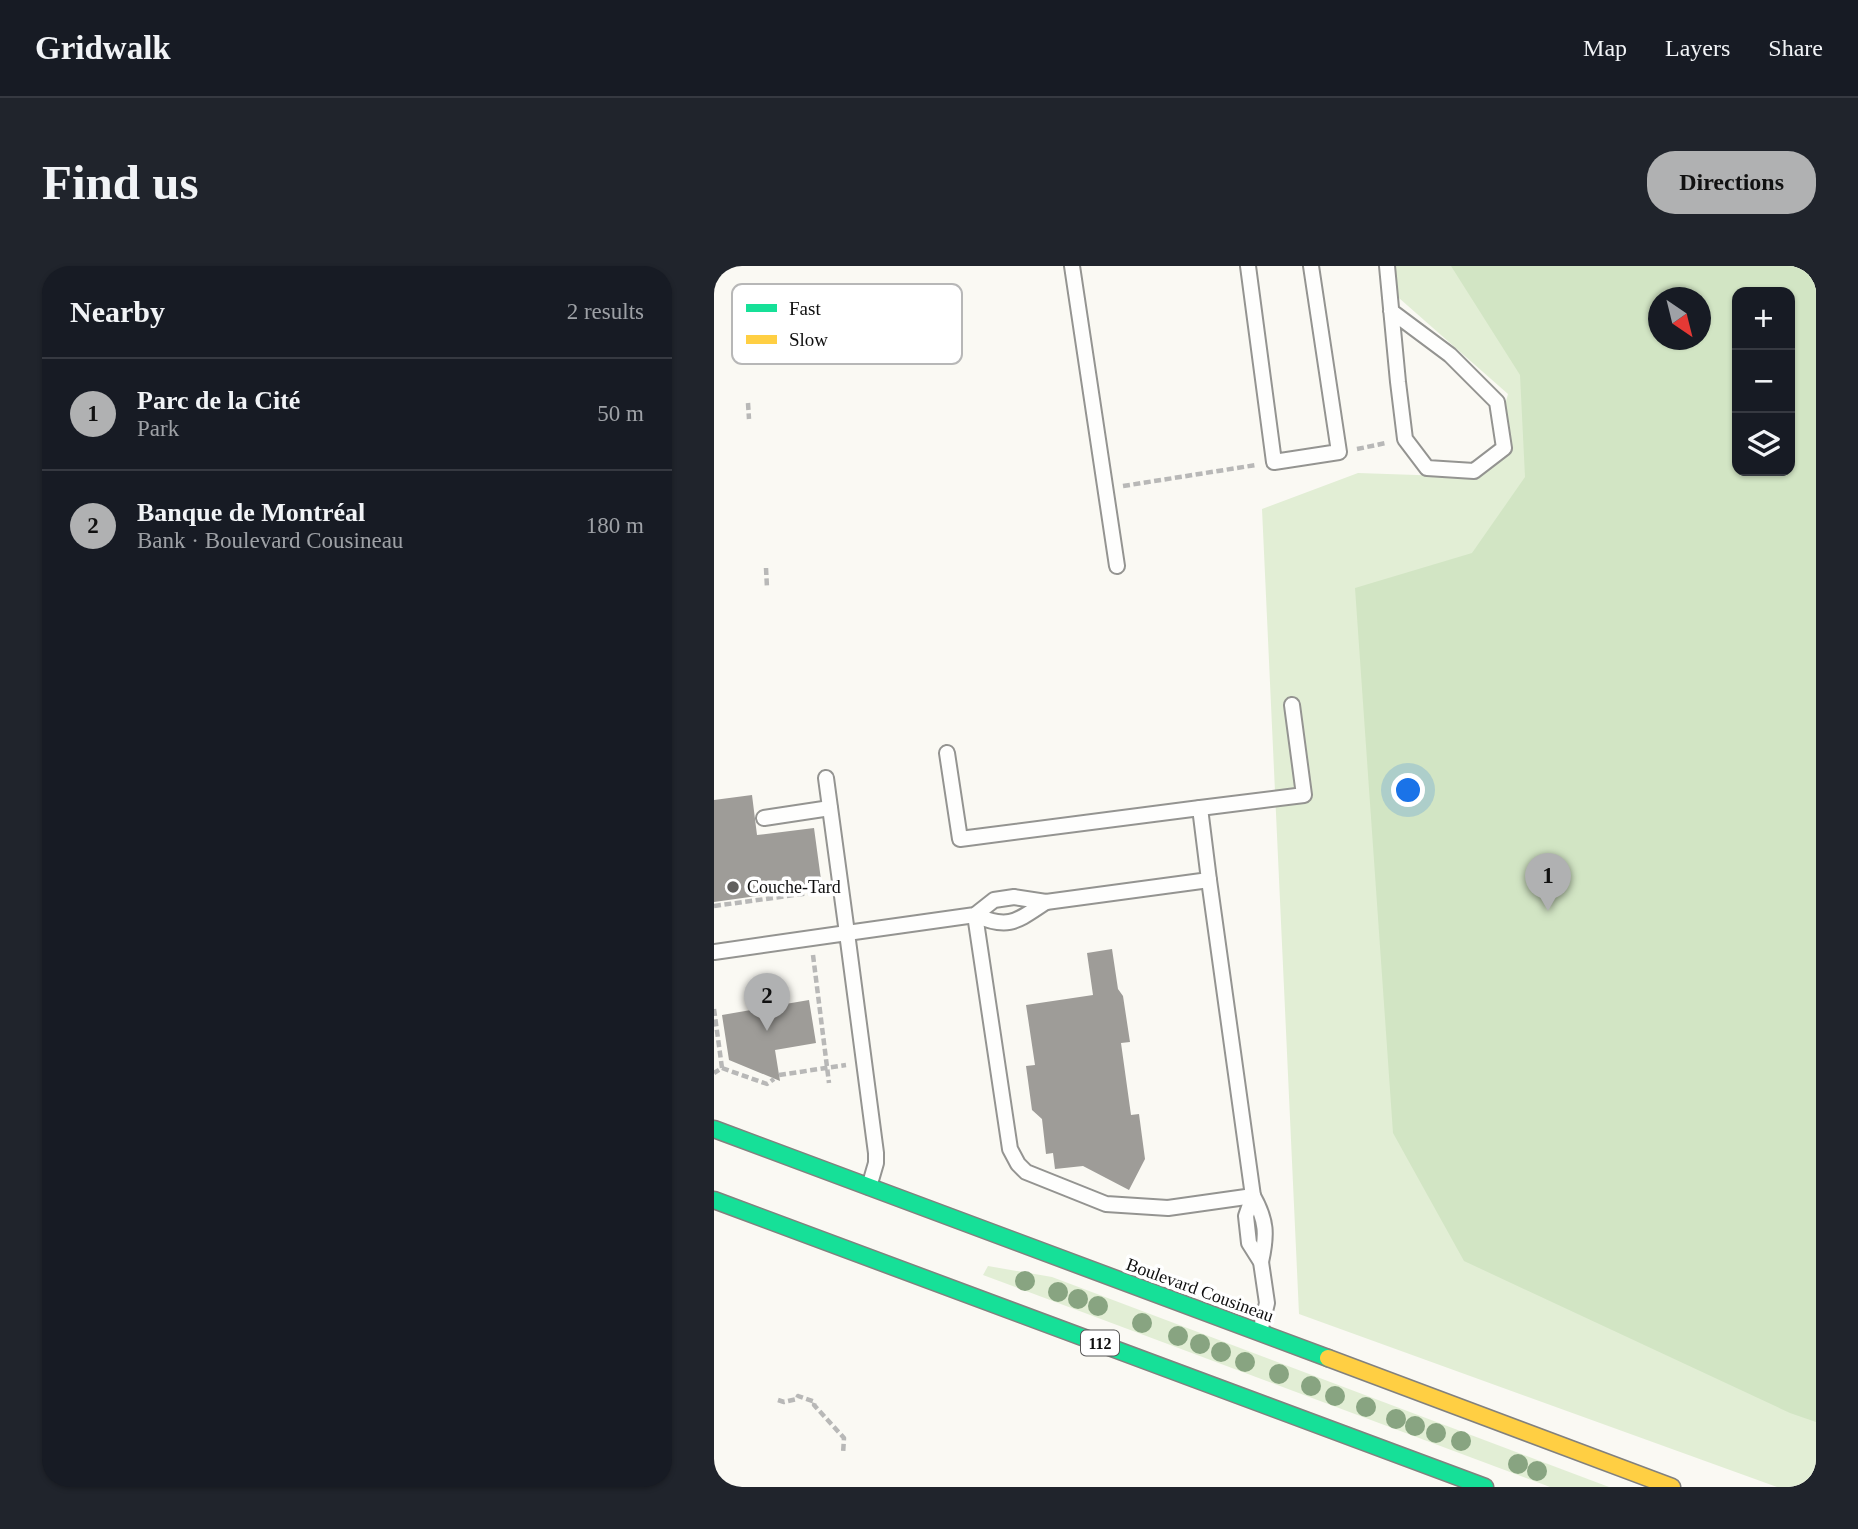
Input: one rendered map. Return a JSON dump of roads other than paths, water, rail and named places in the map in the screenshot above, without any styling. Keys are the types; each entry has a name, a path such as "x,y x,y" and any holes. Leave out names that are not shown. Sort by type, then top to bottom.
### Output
{"main road":[{"name":"Boulevard Cousineau","path":"714,1129 1672,1487"},
{"name":"112","path":"714,1200 1485,1487"}],"lane":[{"path":"1072,266 1117,566"},
{"path":"1248,266 1274,461 1339,452 1311,266"},
{"path":"1387,266 1391,311 1405,439 1427,468 1474,471 1504,448 1497,402 1450,355 1391,311"},
{"path":"947,753 960,839 1304,795 1293,705"},
{"path":"826,778 876,1153 869,1187"},
{"path":"764,818 830,808"},
{"path":"1200,808 1254,1196 1263,1214 1266,1239 1261,1262 1268,1308 1260,1333"},
{"path":"714,952 975,915 994,900 1014,897 1046,902 1209,880"},
{"path":"975,915 995,924 1017,920 1046,902"},
{"path":"975,915 1010,1149 1018,1164 1035,1176 1106,1204 1168,1208 1254,1196"}],"place":[{"name":"Couche-Tard","path":"733,887"},
{"name":"Parc de la Cité","path":"1548,911"},
{"name":"Banque de Montréal","path":"767,1031"}]}
